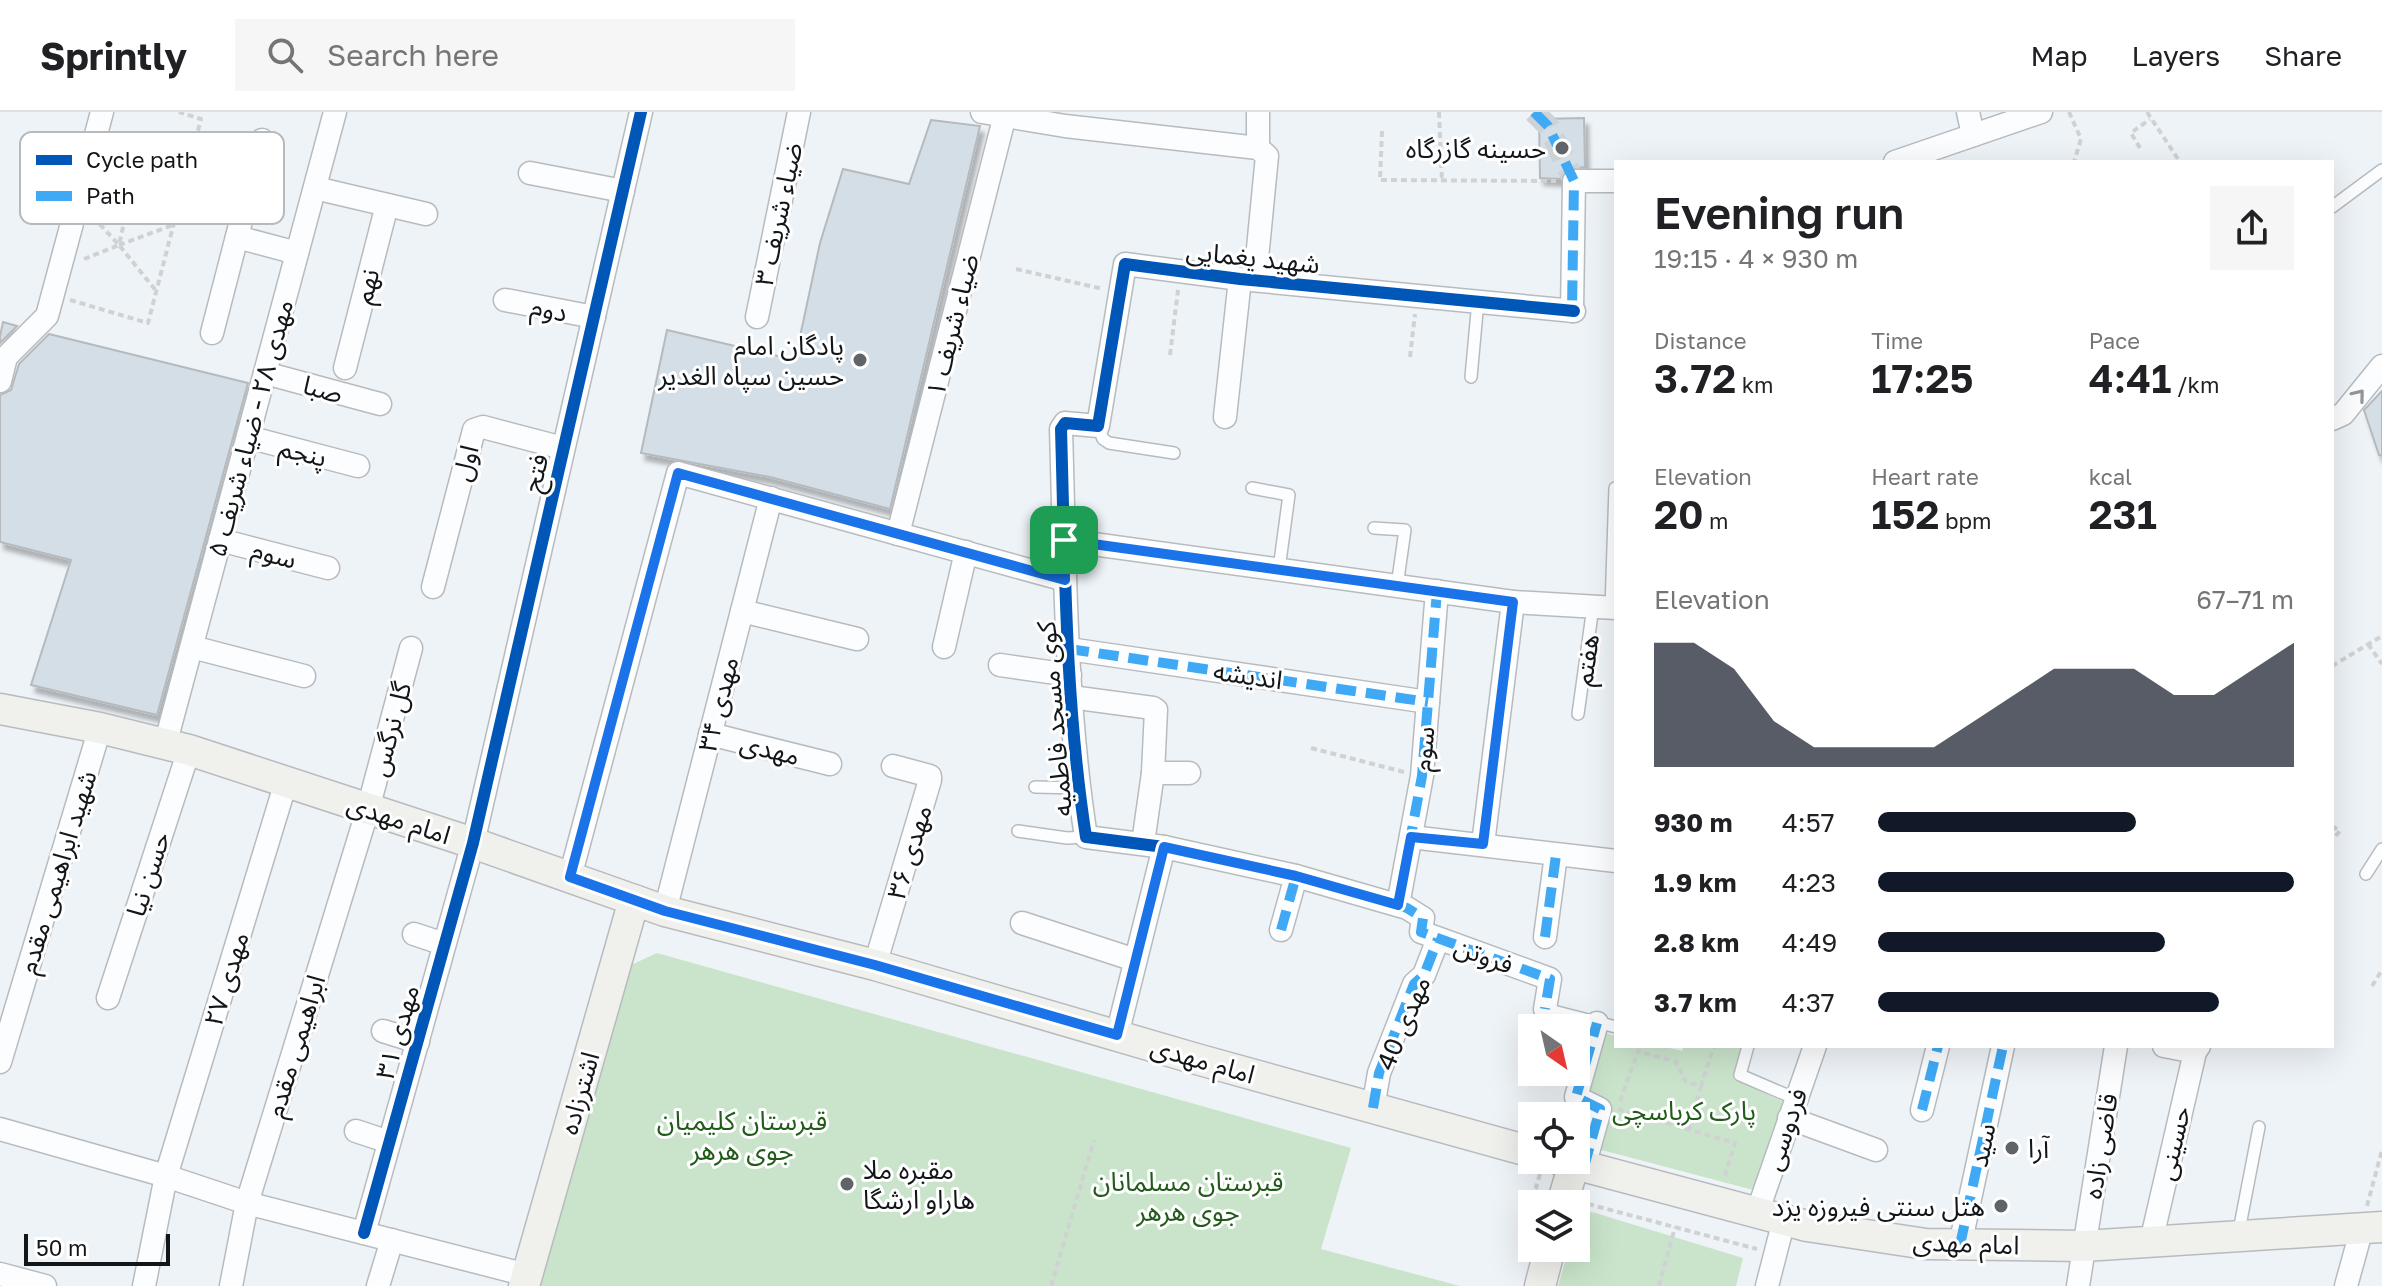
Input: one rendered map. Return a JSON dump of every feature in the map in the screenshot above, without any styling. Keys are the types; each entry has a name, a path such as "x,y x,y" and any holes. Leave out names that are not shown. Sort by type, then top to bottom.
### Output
{"main road":[{"name":"امام مهدی","path":"0,709 100,728 177,748 473,843 665,911 875,965 1518,1151"},
{"name":"اشترزاده","path":"525,1280 634,900"},
{"name":"امام مهدی","path":"1590,1171 1807,1226 1926,1244 2084,1246 2372,1228"},
{"path":"1540,1286 1546,1262"}],"street":[{"path":"97,132 102,112"},
{"name":"مهدی ۲۸ - ضیاء شریف ۵","path":"177,748 192,647 335,112"},
{"name":"فتح","path":"473,843 641,112"},
{"name":"ضیاء شریف ۳","path":"757,317 799,112"},
{"path":"982,112 1065,119 1258,148 1267,156 1225,417"},
{"path":"1258,112 1258,148"},
{"path":"1968,112 1973,135"},
{"path":"1901,160 2041,112"},
{"name":"ضیاء شریف ۱","path":"898,534 1005,115"},
{"path":"530,173 623,191"},
{"path":"1574,181 1614,181"},
{"name":"شهید یغمایی","path":"1098,426 1125,264 1573,311 1574,181"},
{"path":"315,188 426,214"},
{"name":"نهم","path":"345,368 387,205"},
{"path":"0,381 6,357 47,316 72,224"},
{"path":"212,333 240,224"},
{"path":"237,237 297,253"},
{"name":"دوم","path":"505,300 594,317"},
{"path":"2334,418 2343,414 2382,366"},
{"name":"صبا","path":"265,373 380,404"},
{"name":"کوی مسجد فاطمیه","path":"1098,426 1065,423 1061,429 1070,686 1078,788 1086,837 1153,845 1296,876 1403,907"},
{"name":"اول","path":"433,587 474,430 483,427 563,448"},
{"name":"پنجم","path":"248,437 358,466"},
{"path":"570,877 676,475 682,473 1065,580"},
{"name":"مهدی ۳۴","path":"665,911 771,498"},
{"name":"سوم","path":"220,540 328,568"},
{"path":"1064,540 1513,602 1607,607"},
{"path":"944,647 966,552"},
{"name":"سوم","path":"1403,907 1422,776 1437,591"},
{"path":"1483,844 1513,602"},
{"path":"742,611 857,639"},
{"path":"192,647 304,676"},
{"name":"گل نرگس","path":"368,809 411,648"},
{"name":"اندیشه","path":"1069,649 1428,702"},
{"path":"1000,665 1153,708 1157,714 1153,845 1135,960 1117,1035"},
{"name":"شهید ابراهیمی مقدم","path":"0,1062 100,728"},
{"name":"مهدی","path":"710,734 830,764"},
{"name":"حسن نیا","path":"108,998 177,748"},
{"name":"مهدی ۳۶","path":"875,965 930,780 930,776 893,766"},
{"path":"1153,773 1189,773"},
{"name":"مهدی ۲۷","path":"144,1286 166,1176 286,782"},
{"name":"ابراهیمی مقدم","path":"231,1286 247,1203 368,809"},
{"path":"1411,837 1614,861"},
{"name":"مهدی ۳۱","path":"364,1233 473,843"},
{"path":"1545,937 1556,855"},
{"path":"1281,930 1296,876"},
{"name":"فروتن","path":"1403,907 1423,918 1421,932 1550,979 1545,1009"},
{"path":"1022,923 1135,960"},
{"path":"414,934 444,944"},
{"name":"مهدی 40","path":"1373,1108 1379,1073 1414,984 1424,975 1438,939"},
{"path":"1590,1128 1608,1109 1576,1097 1606,1025"},
{"path":"383,1031 418,1042"},
{"name":"فردوسی","path":"1767,1286 1775,1253 1770,1216 1792,1109 1814,1048"},
{"path":"1922,1110 1938,1048"},
{"name":"سید","path":"1960,1245 2003,1048"},
{"name":"قاضی زاده","path":"2078,1286 2116,1048"},
{"name":"حسینی","path":"2151,1242 2197,1049"},
{"path":"1792,1109 1876,1150"},
{"path":"0,1129 166,1176 247,1203 392,1240 525,1280"},
{"path":"356,1131 389,1142"},
{"path":"2346,1286 2372,1228"},
{"path":"378,1286 392,1240"},
{"path":"0,1274 45,1286"}],"lane":[{"path":"2334,206 2382,170"},
{"path":"1471,377 1478,301"},
{"path":"1098,426 1103,439 1109,443 1174,453"},
{"path":"1252,488 1289,495 1279,569"},
{"path":"1607,607 1614,503"},
{"path":"1374,528 1405,530 1397,586"},
{"name":"هفتم","path":"1578,714 1607,607"},
{"path":"1035,787 1078,788"},
{"path":"1018,831 1067,838 1086,837"},
{"path":"2366,874 2382,849"},
{"path":"1545,1009 1606,1025"},
{"path":"1747,1048 1740,1075 1792,1109"},
{"path":"2237,1236 2259,1127"}],"path":[{"path":"179,112 201,119 198,132"},
{"path":"1439,112 1442,181"},
{"path":"2069,112 2081,139 2075,160"},
{"path":"2147,112 2179,160"},
{"path":"2140,148 2131,133 2150,119"},
{"path":"1382,131 1380,180 1574,181"},
{"path":"99,224 157,292"},
{"path":"119,245 124,224"},
{"path":"60,270 174,225"},
{"path":"53,295 148,323 174,225"},
{"path":"1016,269 1120,293"},
{"path":"1170,355 1181,271"},
{"path":"1410,357 1417,295"},
{"path":"2334,665 2382,636"},
{"path":"2368,644 2382,664"},
{"path":"1311,748 1422,776"},
{"path":"2372,986 2382,970"},
{"path":"1688,1130 1713,1048"},
{"path":"1701,1086 1686,1082 1676,1062 1638,1051 1608,1109 1735,1143 1723,1182"},
{"path":"1051,1286 1094,1140"},
{"path":"2372,1228 2382,1150"},
{"path":"1542,1190 1536,1187 1548,1174"},
{"path":"1590,1207 1775,1253"},
{"path":"1659,1286 1675,1227"}],"green space":[{"name":"قبرستان کلیمیان جوی هرهر","path":"657,953 1351,1148 1321,1249 1460,1286 538,1286 631,965"},
{"name":"پارک کرباسچی","path":"1601,1032 1614,1035 1614,1048 1669,1048 1682,1051 1683,1048 1741,1048 1734,1078 1789,1105 1757,1191 1598,1149 1590,1124 1590,1102 1583,1102 1581,1095 1584,1086 1590,1086 1590,1067"},
{"path":"1590,1211 1743,1258 1736,1286 1558,1286 1565,1262 1590,1262"}],"building":[{"name":"حسینه گازرگاه","path":"1584,118 1585,167 1568,169 1560,179 1540,178 1539,119"},
{"name":"پادگان امام حسین سپاه الغدیر","path":"931,120 980,126 890,509 770,477 641,453 667,330 795,360 820,243 843,169 909,184"},
{"path":"3,322 17,326 0,343 0,336"},
{"path":"49,334 248,383 157,715 31,685 71,560 0,542 0,395 11,390 19,364"},
{"path":"2382,391 2382,455 2379,455 2364,410"}],"tunnel":[{"path":"1534,112 1548,126 1574,181"}],"marked path":[{"path":"1534,112 1548,126 1574,181 1572,311"},
{"path":"1398,905 1422,776 1437,591"},
{"path":"1069,649 1428,702"},
{"path":"1411,837 1483,844"},
{"path":"1164,847 1296,876 1407,908 1423,918 1421,932 1550,979 1545,1009"},
{"path":"1545,937 1556,855"},
{"path":"1281,930 1296,876"},
{"path":"1373,1108 1379,1073 1414,984 1424,975 1438,939"},
{"path":"1586,1102 1576,1097 1597,1023"},
{"path":"1922,1110 1938,1048"},
{"path":"1960,1245 2003,1048"},
{"path":"1590,1104 1600,1109 1590,1145"}],"cycle path":[{"path":"364,1233 473,843 641,112"},
{"path":"1117,1035 1164,847 1086,837 1070,684 1061,429 1065,423 1098,426 1125,264 1240,279 1574,311"}],"place":[{"name":"حسینه گازرگاه","path":"1562,148"},
{"name":"پادگان امام حسین سپاه الغدیر","path":"860,360"},
{"name":"آرا","path":"2012,1148"},
{"name":"مقبره ملا هاراو ارشگا","path":"847,1184"},
{"name":"هتل سنتی فیروزه یزد","path":"2001,1206"}],"route":[{"path":"678,473 1065,580 1064,540 1513,602 1483,844 1411,837 1398,905 1296,876 1164,847 1117,1035 875,965 665,911 570,877 678,473"}],"park label":[{"name":"قبرستان مسلمانان جوی هرهر","path":"1188,1196"}]}
